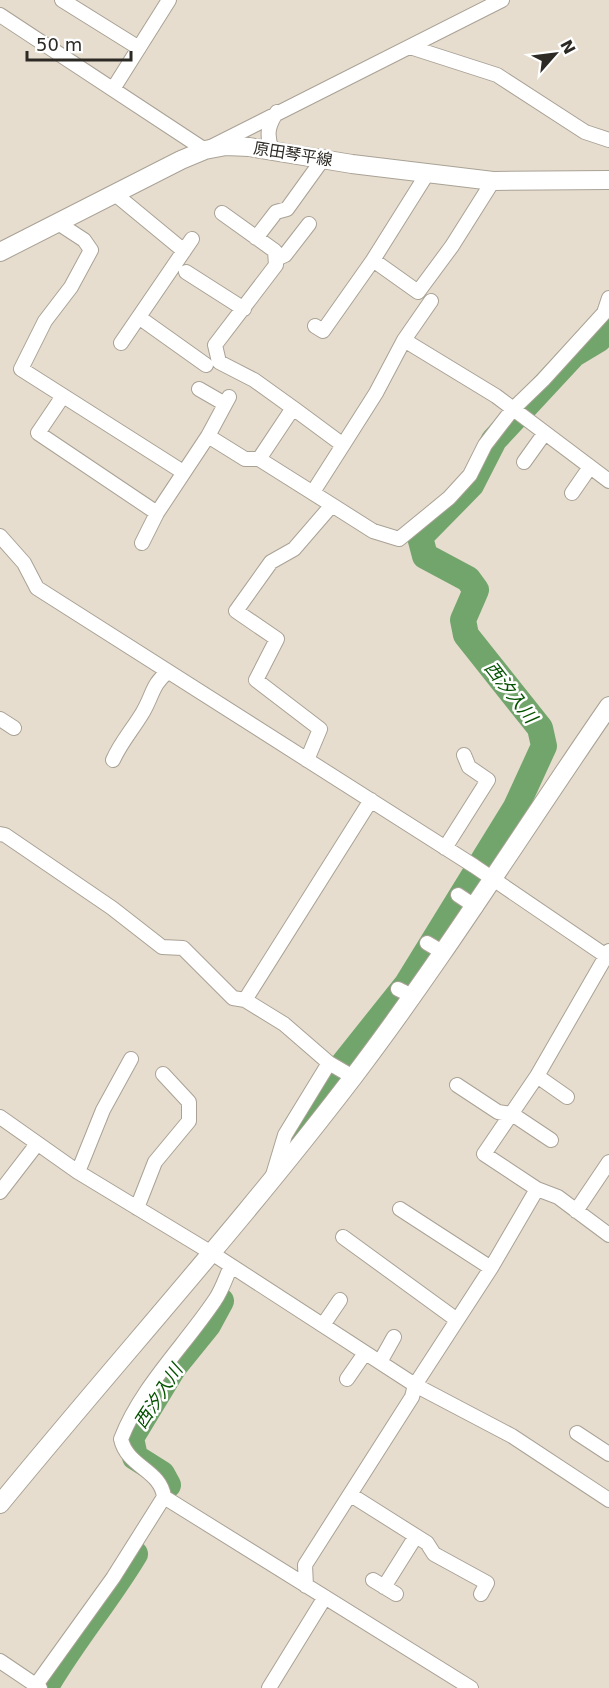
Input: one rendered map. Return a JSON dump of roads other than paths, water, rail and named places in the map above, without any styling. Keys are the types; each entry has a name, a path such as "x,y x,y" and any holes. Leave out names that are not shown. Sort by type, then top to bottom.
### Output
{"street":[{"path":"62,0 139,48"},
{"path":"113,89 169,0"},
{"path":"0,15 205,150 502,0"},
{"path":"410,47 497,75 585,132 609,140"},
{"path":"272,150 268,133 270,122 277,112"},
{"name":"原田琴平線","path":"0,252 205,150 226,146 272,150 428,174 493,181 609,180"},
{"path":"256,238 276,212 287,209 323,159"},
{"path":"324,332 428,174"},
{"path":"373,260 418,292 452,246 493,181"},
{"path":"115,194 184,251"},
{"path":"222,213 275,251 276,265 215,345 219,362 254,380 342,445"},
{"path":"58,223 84,240 91,250 70,287 45,321 21,369 183,472"},
{"path":"276,259 285,255 309,224"},
{"path":"121,343 192,239"},
{"path":"186,272 244,309"},
{"path":"208,435 245,459 259,459 373,531 399,539 448,498 470,475 485,445 604,313 609,298"},
{"path":"313,492 376,393 404,340 430,301"},
{"path":"140,318 206,365"},
{"path":"404,340 496,396 609,481"},
{"path":"142,543 157,513 208,435 227,401 199,389"},
{"path":"63,396 38,433 157,513"},
{"path":"259,459 293,408"},
{"path":"524,462 544,434"},
{"path":"572,493 590,467"},
{"path":"307,760 321,729 256,680 277,639 236,611 271,562 294,549 332,505"},
{"path":"0,536 24,563 37,588 445,848 608,955 537,1076 484,1154 537,1189 558,1197 609,1235"},
{"path":"113,760 120,743 144,711 157,680 168,672"},
{"path":"272,1180 285,1135 405,993 483,873 609,706"},
{"path":"445,848 488,780 469,767 464,755"},
{"path":"245,1000 370,800"},
{"path":"0,834 5,835 112,908 162,947 183,948 233,998 245,1000 284,1024 341,1070"},
{"path":"78,1172 103,1110 131,1059"},
{"path":"0,1504 272,1180 341,1070"},
{"path":"137,1208 155,1162 189,1121 189,1102 163,1074"},
{"path":"537,1076 567,1097"},
{"path":"457,1085 498,1112 512,1114 551,1140"},
{"path":"0,1117 78,1172 210,1252 415,1385 512,1436 609,1500"},
{"path":"0,1192 37,1144"},
{"path":"576,1211 609,1162"},
{"path":"306,1586 305,1565 412,1397 415,1385 491,1268 537,1189"},
{"path":"399,1209 491,1268"},
{"path":"343,1237 457,1320"},
{"path":"231,1266 216,1298 127,1425 121,1439 130,1459 158,1480 164,1497 471,1688"},
{"path":"323,1325 340,1300"},
{"path":"380,1362 394,1337"},
{"path":"347,1379 365,1353"},
{"path":"577,1432 609,1454"},
{"path":"351,1495 427,1543 434,1554 487,1583 481,1594"},
{"path":"0,1661 38,1687 113,1578 164,1497"},
{"path":"384,1587 416,1536"},
{"path":"269,1688 325,1597"}],"waterway":[{"name":"西汐入川","path":"296,1127 309,1107 407,984 516,807 544,746 540,728 466,635 463,620 476,590 468,579 425,556 420,537 471,485 494,440 574,354 599,339 609,327"},
{"name":"西汐入川","path":"168,1485 162,1474 135,1457 131,1438 174,1367 208,1325 221,1301"},
{"name":"西汐入川","path":"47,1685 135,1554"}]}
